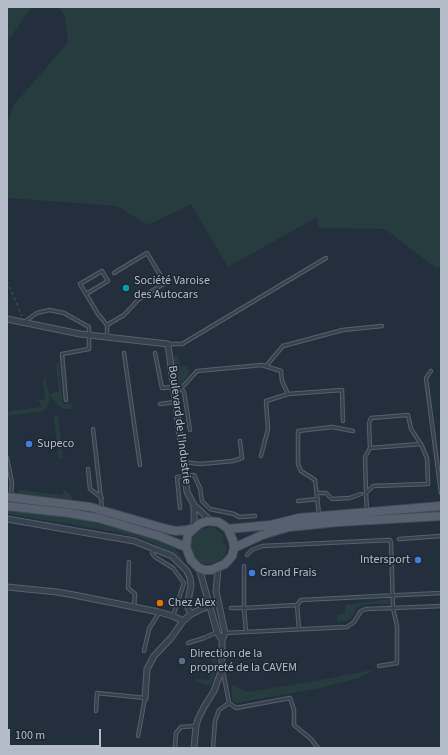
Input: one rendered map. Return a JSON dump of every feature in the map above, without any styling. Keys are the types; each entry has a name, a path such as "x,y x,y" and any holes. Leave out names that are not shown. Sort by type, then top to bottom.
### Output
{"main road":[{"path":"8,500 90,507 164,528 182,531 194,528"},
{"path":"8,500 98,518 159,536 186,548"},
{"path":"228,529 271,524 299,518 441,506"},
{"path":"234,548 262,535 289,528 338,522 441,516"},
{"path":"212,521 218,522 228,529 233,541 234,548 232,556 218,569 204,570 199,568 191,560 186,548 188,534 194,528 199,524 212,521"}],"street":[{"path":"7,319 89,335 168,344"},
{"name":"Boulevard de l'Industrie","path":"168,344 187,492 194,506 212,521"},
{"name":"Boulevard de l'Industrie","path":"194,506 194,528"},
{"path":"7,519 134,541 172,556 187,571 191,586 188,602 188,608 191,614"},
{"path":"199,568 217,632 222,640"},
{"path":"194,748 196,726 204,707 214,691 222,669 222,640 224,633 216,591 218,569"},
{"path":"7,587 57,592 159,612 183,621"},
{"path":"145,698 147,669 154,656 171,638 183,621 191,614 218,603"}],"lane":[{"path":"107,325 124,315 139,299 165,283 147,253 114,273"},
{"path":"168,344 182,344 326,258"},
{"path":"86,294 108,281 102,271 80,284 86,294 98,314 107,325 107,337"},
{"path":"24,322 37,313 49,310 64,313 90,327 89,349 62,354 66,400"},
{"path":"266,366 283,346 343,330 382,326"},
{"path":"124,353 140,465"},
{"path":"155,353 162,388 174,387"},
{"path":"175,395 197,371 262,365 281,371 282,381 288,394"},
{"path":"431,371 426,378 441,494"},
{"path":"181,388 184,392 190,430"},
{"path":"261,456 268,429 266,401 288,394 342,390 343,421"},
{"path":"160,404 176,402"},
{"path":"366,493 373,486 428,484 427,458 421,444 411,429 408,415 371,418 369,423 370,448 365,456 366,493 367,512"},
{"path":"319,516 315,480 300,471 298,464 298,431 332,427 353,431"},
{"path":"93,429 102,498 102,511"},
{"path":"183,462 200,464 233,461 242,458 240,441"},
{"path":"370,448 421,444"},
{"path":"7,458 12,483 8,500"},
{"path":"88,469 90,489 102,498"},
{"path":"180,508 177,477 194,475 200,488 202,501 210,509 217,512 234,514 239,517 256,516"},
{"path":"317,493 326,493 332,498 350,498 362,494"},
{"path":"298,501 318,499"},
{"path":"399,539 441,536"},
{"path":"247,555 252,550 262,546 390,540 392,543 393,608 397,626 397,664 379,666"},
{"path":"154,548 152,553 173,568 184,584 173,616"},
{"path":"129,562 128,588 135,594 134,607"},
{"path":"244,566 244,608 246,632"},
{"path":"299,629 297,605 300,600 441,593"},
{"path":"231,608 297,605"},
{"path":"224,633 347,627 354,622 361,611 366,609 441,606"},
{"path":"144,651 149,629 159,612"},
{"path":"188,643 217,632"},
{"path":"222,669 229,703 236,708 290,698 294,710 294,725 311,739 318,748"},
{"path":"96,711 97,693 145,698 138,736"},
{"path":"213,748 215,721 219,710 229,703"},
{"path":"175,748 176,733 181,727 196,726"}],"path":[{"path":"7,68 7,74"},
{"path":"7,281 24,322"}],"green space":[{"path":"7,7 32,7 7,42"},
{"path":"58,7 441,7 441,267 435,267 385,229 319,228 317,217 228,267 191,204 148,225 117,206 7,198 7,126 13,106 68,42 65,16"},
{"path":"173,355 178,355 181,367 187,366 187,369 189,369 189,374 178,388 177,388"},
{"path":"56,363 59,363 63,404 71,403 72,409 64,409 57,405 49,395 49,404 44,411 7,416 7,414 11,411 41,407 39,400 45,399 43,379 45,378 49,394 59,391"},
{"path":"58,415 63,458 59,459 54,420 54,416"},
{"path":"18,490 63,495 64,490 71,495 72,498 71,500 20,494"},
{"path":"7,510 77,518 126,531 174,548 179,553 183,561 157,545 143,539 116,532 7,514"},
{"path":"211,527 223,534 225,537 223,540 224,544 227,545 227,548 225,555 218,562 203,564 193,556 190,547 194,534 202,529"},
{"path":"389,599 389,604 363,605 357,608 351,618 347,621 337,622 337,615 345,613 345,605"},
{"path":"213,654 217,654 213,682 209,685 196,682 196,679 209,680"},
{"path":"377,669 358,678 320,688 236,703 232,701 232,685 248,692"}],"place":[{"name":"Société Varoise des Autocars","path":"126,288"},
{"name":"Supeco","path":"29,444"},
{"name":"Intersport","path":"418,560"},
{"name":"Grand Frais","path":"252,573"},
{"name":"Chez Alex","path":"160,603"},
{"name":"Direction de la propreté de la CAVEM","path":"182,661"}]}
